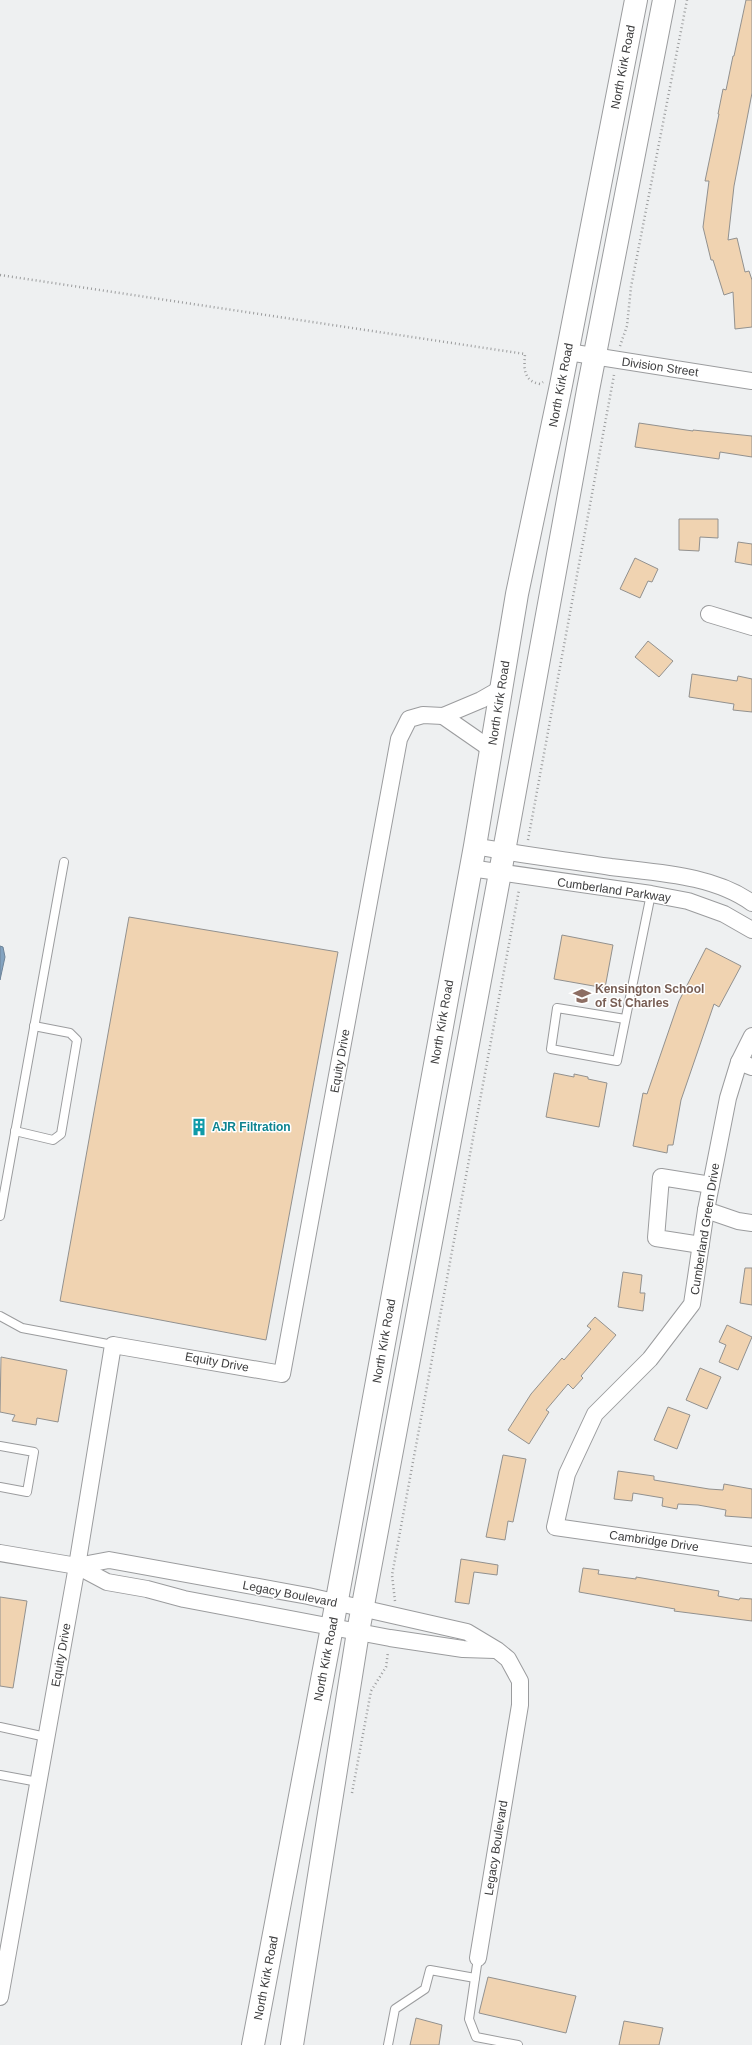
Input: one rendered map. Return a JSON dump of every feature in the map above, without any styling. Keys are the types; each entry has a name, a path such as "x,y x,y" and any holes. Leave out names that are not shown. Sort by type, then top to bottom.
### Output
{"main road":[{"name":"North Kirk Road","path":"253,2045 332,1627 475,846 517,594 568,352 636,0"},
{"path":"292,2045 358,1632 511,875 504,852 595,357 664,0"}],"street":[{"name":"Division Street","path":"568,352 752,380"},
{"path":"709,614 752,627"},
{"name":"Equity Drive","path":"0,1997 77,1566 113,1345 282,1374 399,738 409,719 423,715 443,716 481,700 502,688"},
{"path":"443,716 492,750"},
{"name":"Cumberland Parkway","path":"475,846 504,852 670,875 716,885 743,897 752,903"},
{"name":"Cumberland Parkway","path":"470,868 688,900 724,914 752,930"},
{"name":"Cumberland Green Drive","path":"555,1527 567,1474 595,1414 650,1359 692,1304 706,1210 728,1098 745,1065 752,1036"},
{"path":"701,1245 656,1238 661,1177 711,1185"},
{"path":"706,1210 738,1221 752,1223"},
{"name":"Cambridge Drive","path":"555,1527 752,1555"},
{"name":"Legacy Boulevard","path":"0,1553 77,1566 107,1582 147,1589 184,1600 390,1638 463,1649 497,1650"},
{"name":"Legacy Boulevard","path":"77,1566 109,1560 336,1603 393,1617 467,1632 497,1650 508,1659 520,1681 520,1705 478,1958"}],"lane":[{"path":"0,1216 64,862"},
{"path":"626,1019 557,1008 551,1049 617,1061 626,1019 651,894"},
{"path":"15,1132 53,1140 61,1134 77,1040 70,1033 34,1026"},
{"path":"0,1316 22,1328 113,1345"},
{"path":"0,1446 34,1452 27,1492 0,1487"},
{"path":"0,1728 46,1737"},
{"path":"0,1775 38,1782"},
{"path":"478,1958 469,2019 476,2041 518,2045"},
{"path":"388,2045 396,2009 425,1989 430,1970 475,1978"}],"path":[{"path":"525,855 611,394 616,360 627,326 631,287 687,0"},
{"path":"0,275 525,354 524,371 527,378 536,383 540,384 543,382"},
{"path":"606,393 611,394"},
{"path":"393,1617 395,1604 392,1575 511,875"},
{"path":"352,1794 371,1691 386,1667 390,1638"}],"water":[{"path":"0,946 3,947 5,957 0,980"}],"building":[{"path":"746,0 752,0 752,93 734,186 728,240 737,238 745,272 749,271 752,280 752,327 735,329 733,292 724,295 713,260 711,260 703,227 709,181 705,181 723,89 726,90"},
{"path":"639,423 693,431 752,436 752,457 720,452 719,459 635,447"},
{"path":"679,519 718,519 718,538 700,537 699,551 679,550"},
{"path":"738,542 752,544 752,565 735,562"},
{"path":"635,558 658,569 652,582 648,581 640,598 620,589"},
{"path":"648,641 673,661 659,677 635,657"},
{"path":"692,674 737,681 738,676 752,679 752,712 733,710 734,704 689,697"},
{"name":"AJR Filtration","path":"129,917 338,952 266,1340 60,1301"},
{"path":"562,935 613,945 605,988 554,979"},
{"path":"706,948 741,966 719,1007 714,1004 681,1100 673,1145 668,1145 667,1153 633,1146 643,1093 647,1094 679,1001"},
{"path":"554,1073 574,1077 574,1074 607,1083 599,1127 546,1117"},
{"path":"745,1268 752,1268 752,1305 740,1303"},
{"path":"623,1272 642,1275 640,1293 645,1293 643,1311 618,1307"},
{"path":"595,1317 616,1335 581,1376 583,1378 573,1389 568,1384 546,1410 549,1412 529,1444 508,1430 531,1394 562,1358 564,1360 591,1329 587,1326"},
{"path":"727,1325 752,1337 738,1370 719,1362 726,1345 719,1342"},
{"path":"1,1357 67,1370 58,1422 37,1418 36,1425 12,1421 15,1415 0,1412"},
{"path":"700,1368 721,1377 707,1409 686,1400"},
{"path":"668,1407 690,1415 677,1449 654,1440"},
{"path":"503,1455 526,1459 513,1522 508,1521 505,1540 486,1537"},
{"path":"618,1471 654,1476 654,1480 709,1489 723,1490 724,1484 752,1489 752,1518 725,1516 726,1510 698,1505 678,1504 677,1509 662,1506 663,1498 633,1493 632,1501 614,1499"},
{"path":"461,1559 498,1565 497,1575 474,1572 469,1604 455,1602"},
{"path":"583,1568 599,1570 598,1574 636,1579 636,1577 719,1591 718,1596 739,1600 740,1598 752,1599 752,1621 674,1611 675,1609 579,1592"},
{"path":"0,1597 27,1601 13,1688 0,1686"},
{"path":"488,1977 576,1996 566,2033 479,2013"},
{"path":"416,2018 442,2025 439,2045 410,2045"},
{"path":"624,2021 663,2028 659,2045 619,2045"}],"place":[{"name":"Kensington School of St Charles","path":"582,996"},
{"name":"AJR Filtration","path":"199,1127"}]}
